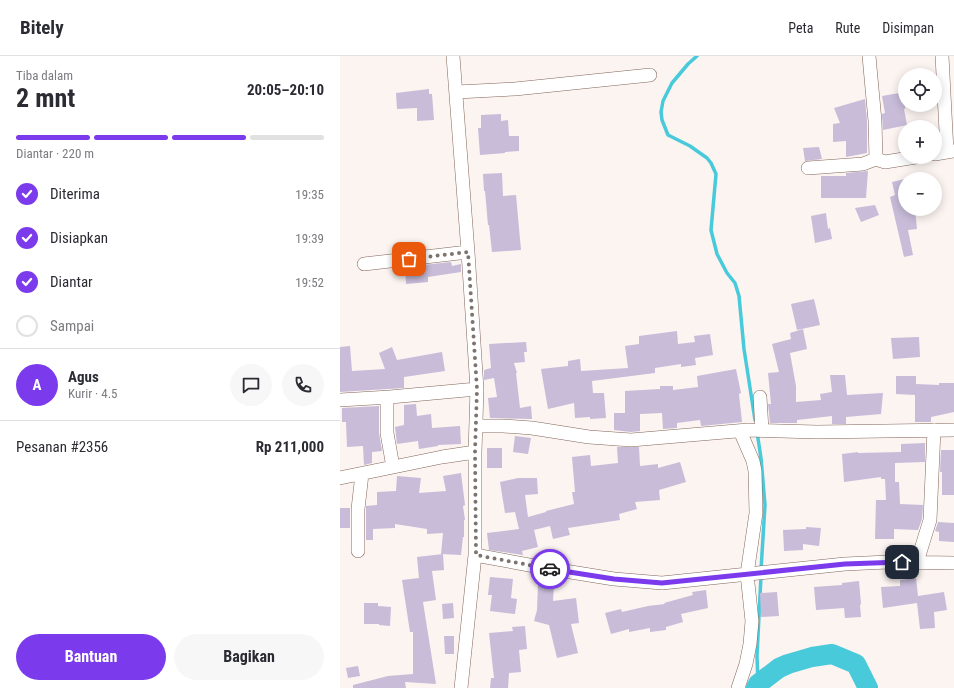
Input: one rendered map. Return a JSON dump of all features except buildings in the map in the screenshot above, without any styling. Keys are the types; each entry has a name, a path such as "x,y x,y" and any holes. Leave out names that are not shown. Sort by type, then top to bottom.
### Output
{"street":[{"path":"453,56 457,92 477,389 475,452 476,555 461,688"},
{"path":"869,56 875,121 876,159"},
{"path":"942,56 945,152"},
{"path":"457,92 515,89 650,75"},
{"path":"808,168 863,164 876,159 885,162 898,160"},
{"path":"364,264 468,252"},
{"path":"340,400 477,389"},
{"path":"387,397 386,422 393,467"},
{"path":"738,688 746,664 750,644 758,573 755,472 753,462 752,430 760,398"},
{"path":"476,426 532,428 589,437 631,440 752,430 817,432 954,430"},
{"path":"917,562 930,520 934,430"},
{"path":"340,478 442,457 475,452"},
{"path":"358,551 358,508 362,474"},
{"path":"476,555 614,579 662,583 845,564 917,562 954,563"}],"waterway":[{"path":"697,56 672,83 663,101 661,112 662,120 668,135 690,146 707,158 716,174 711,230 717,254 727,273 735,283 739,296 744,349 755,420"},
{"path":"757,432 765,505 761,570"},
{"path":"758,684 757,656 761,576"},
{"path":"756,688 758,684 779,668 812,657 832,654 856,664 868,688"}],"way so far":[{"path":"409,259 468,252 477,389 475,452 476,555 550,569"}],"route":[{"path":"550,569 614,579 662,583 845,564 902,562"}]}
